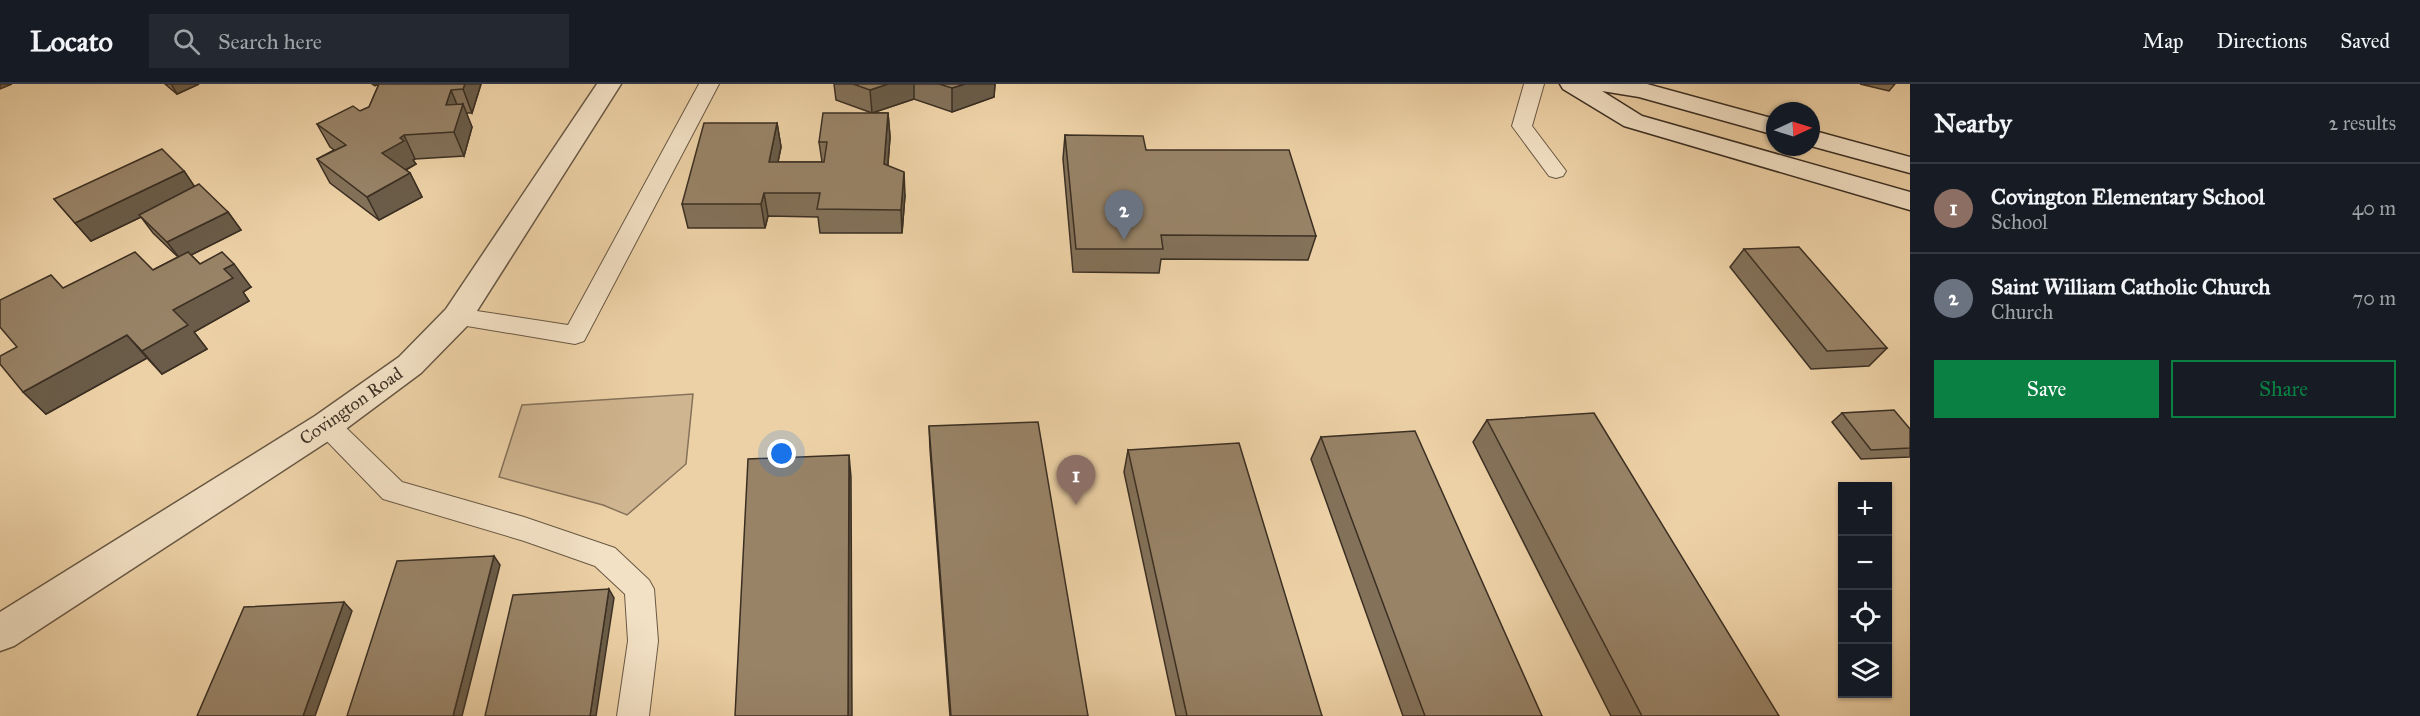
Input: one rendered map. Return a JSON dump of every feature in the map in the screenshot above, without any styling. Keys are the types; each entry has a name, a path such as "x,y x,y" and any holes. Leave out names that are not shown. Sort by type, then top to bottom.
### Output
{"street":[{"name":"Covington Road","path":"0,633 327,425 410,365 457,317 609,84"},
{"path":"1572,84 1633,121 1910,201"},
{"path":"1602,84 1641,90 1766,125"},
{"path":"1820,140 1910,165"}],"lane":[{"path":"457,317 575,335 709,84"},
{"path":"1534,84 1522,126 1556,171"},
{"path":"327,425 393,490 524,529 605,557 639,589 643,640 633,716"}],"shaded area":[{"path":"693,394 686,464 627,515 603,505 499,477 522,405"}],"building":[{"path":"379,84 465,84 463,89 451,90 446,105 463,104 454,132 404,135 400,138 404,141 382,153 410,173 367,197 317,159 346,145 317,124 353,106 360,111 369,107"},
{"path":"853,84 888,84 870,90"},
{"path":"939,84 965,84 952,88"},
{"path":"823,113 888,113 884,164 904,172 901,210 817,209 820,193 764,193 761,204 682,204 704,123 777,123 769,162 824,162 827,142 819,142"},
{"path":"1065,135 1143,136 1146,150 1289,150 1316,236 1161,235 1163,249 1076,249"},
{"path":"162,149 184,171 75,223 54,199"},
{"path":"199,184 228,212 167,242 139,215"},
{"path":"1799,247 1887,348 1827,351 1744,249"},
{"path":"135,252 153,270 188,252 200,264 222,252 234,264 224,269 233,278 173,310 188,325 142,351 127,335 23,392 0,364 0,356 17,347 0,327 0,300 51,275 63,288"},
{"path":"1894,410 1910,429 1910,448 1871,450 1842,413"},
{"path":"1594,413 1779,716 1642,716 1487,420"},
{"path":"1038,422 1088,716 951,716 929,426"},
{"path":"1415,431 1542,716 1425,716 1321,437"},
{"path":"1239,443 1322,716 1187,716 1128,450"},
{"path":"849,455 848,716 735,716 748,459"},
{"path":"494,556 453,716 347,716 397,561"},
{"path":"609,589 590,716 485,716 513,595"},
{"path":"344,602 303,716 197,716 244,607"}],"place":[{"name":"Saint William Catholic Church","path":"1124,240"},
{"name":"Covington Elementary School","path":"1076,505"}]}
